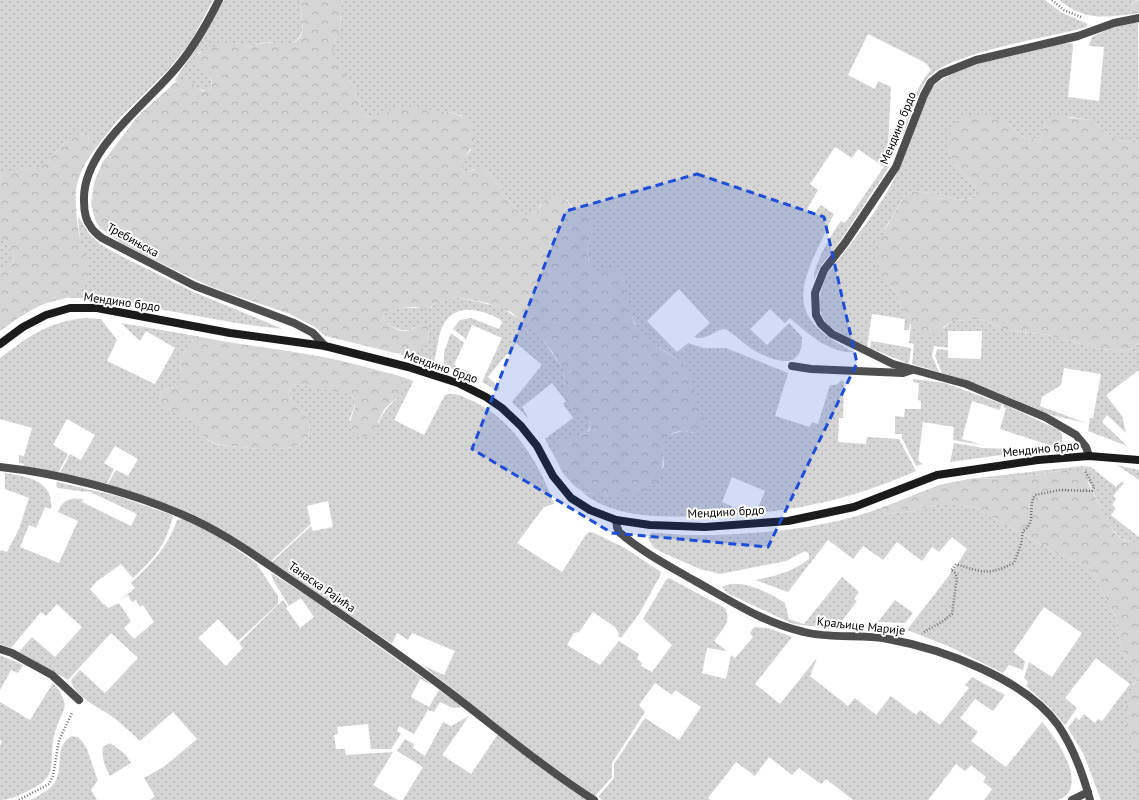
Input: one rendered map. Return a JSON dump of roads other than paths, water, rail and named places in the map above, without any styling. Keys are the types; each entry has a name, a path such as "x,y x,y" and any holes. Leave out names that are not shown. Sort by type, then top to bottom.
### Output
{"street":[{"name":"Требињска","path":"219,0 193,46 177,68 121,125 99,155 90,172 83,194 84,211 90,227 102,238 195,286 294,323 313,333 325,346"},
{"name":"Мендино брдо","path":"1089,456 1086,447 1076,435 1045,417 966,384 893,364 832,334 821,324 816,315 814,293 819,280 896,167 924,95 931,82 941,74 976,60 1078,36 1114,23 1139,18"},
{"name":"Мендино брдо","path":"0,344 23,327 46,315 70,308 90,308 153,318 230,333 325,346 435,375 458,383 486,397 502,408 521,426 537,446 553,476 572,498 590,510 616,520 650,525 705,527 788,521 854,507 937,475 1079,456 1139,460"},
{"name":"Мендино брдо","path":"792,366 811,369 903,373 912,370"},
{"name":"Танаска Рајића","path":"0,467 22,469 81,482 179,513 211,529 250,552 421,671 546,767 594,800"},
{"name":"Краљице Марије","path":"616,520 619,532 647,554 750,613 776,624 806,633 887,639 914,645 953,657 1006,682 1039,705 1058,725 1077,761 1089,796"},
{"path":"0,649 12,653 52,675 79,700"},
{"path":"1072,800 1089,796"}]}
